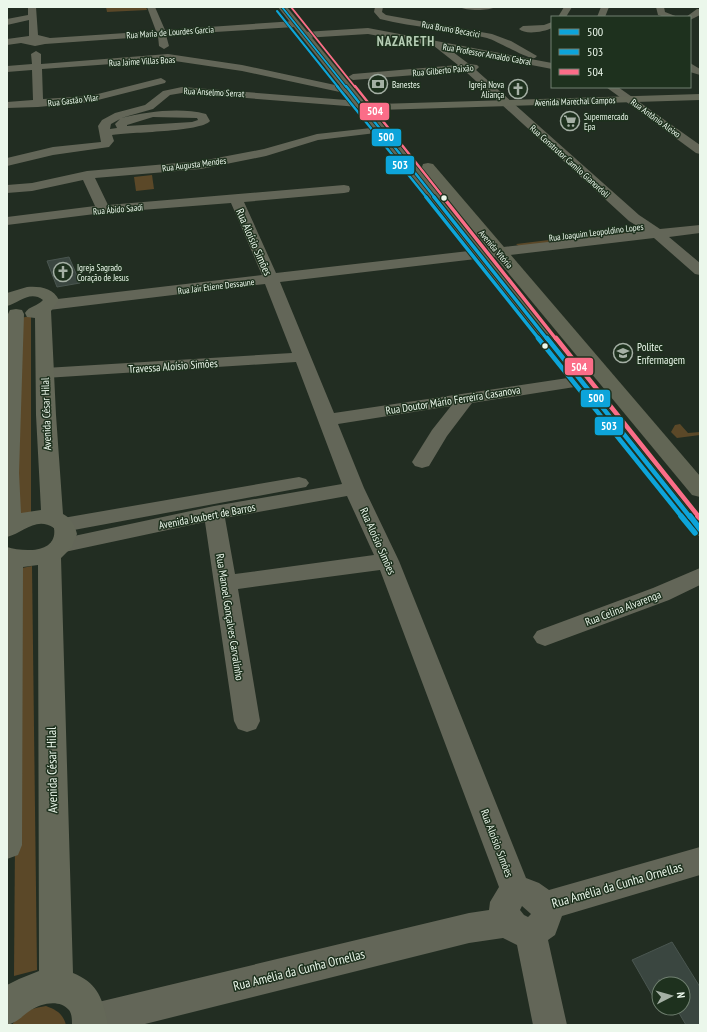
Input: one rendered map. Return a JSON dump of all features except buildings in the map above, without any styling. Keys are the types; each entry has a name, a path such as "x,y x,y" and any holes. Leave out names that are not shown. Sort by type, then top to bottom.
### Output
{"main road":[{"name":"Avenida Vitória","path":"282,7 380,130 700,490"},
{"name":"Avenida Vitória","path":"294,7 378,107 485,248 581,381 700,529"},
{"path":"351,95 365,106 378,107"}],"street":[{"path":"32,7 38,104"},
{"path":"151,7 161,32 164,49 168,58"},
{"name":"Rua Bruno Becacici","path":"379,7 378,12 383,17 489,36 518,48 550,65"},
{"path":"464,7 491,7"},
{"path":"563,16 568,11 568,7"},
{"path":"660,7 661,13 671,16"},
{"path":"691,16 700,11"},
{"path":"7,22 32,17"},
{"name":"Rua Maria de Lourdes Garcia","path":"7,43 294,22"},
{"path":"435,26 465,27"},
{"path":"523,29 546,28 551,26"},
{"name":"Rua Professor Arnaldo Cabral","path":"304,35 364,31 517,61 550,65"},
{"path":"489,36 525,40"},
{"name":"Rua Construtor Camilo Gianordoli","path":"438,45 468,68 645,228 700,283"},
{"name":"Rua Jaime Villas Boas","path":"7,69 168,58 234,67 322,85 351,95"},
{"path":"496,65 517,61"},
{"name":"Rua Gilberto Paixão","path":"353,78 482,66"},
{"name":"Rua Gastão Vilar","path":"7,105 90,100 161,81"},
{"name":"Rua Antônio Aleixo","path":"612,88 697,146"},
{"name":"Rua Anselmo Serrat","path":"7,162 53,151 105,145 108,141 104,126 110,119 149,107 167,93 182,90 351,95"},
{"name":"Avenida Marechal Campos","path":"378,107 700,97"},
{"path":"106,133 122,130 194,125 204,121 202,116 198,115 153,114 124,121 121,124 122,130"},
{"name":"Rua Augusta Mendes","path":"7,189 32,187 87,175 201,165 266,152 318,137 380,130"},
{"path":"87,175 103,209"},
{"name":"Rua Ábido Saadi","path":"7,221 103,209 344,189"},
{"name":"Rua Aloísio Simões","path":"232,199 269,275 326,420 388,562 525,913 550,1025"},
{"name":"Rua Joaquim Leopoldino Lopes","path":"485,248 700,220"},
{"name":"Rua Construtor Camilo Gianordoli","path":"645,228 700,271"},
{"name":"Rua Joaquim Leopoldino Lopes","path":"645,228 700,229"},
{"name":"Rua Jair Etiene Dessaune","path":"47,304 485,248"},
{"path":"8,529 10,303 32,313 47,304"},
{"name":"Avenida César Hilal","path":"47,304 45,373 56,536 56,986"},
{"name":"Travessa Aloísio Simões","path":"45,373 301,357"},
{"name":"Rua Doutor Mário Ferreira Casanova","path":"326,420 581,381"},
{"path":"422,462 439,434 466,399"},
{"name":"Avenida Joubert de Barros","path":"56,536 352,481"},
{"name":"Avenida Joubert de Barros","path":"56,536 214,514 352,481"},
{"name":"Rua Manoel Gonçalves Carvalinho","path":"214,514 247,720"},
{"path":"7,845 9,556 30,559 56,536 42,517 21,521 8,529"},
{"path":"225,583 388,562"},
{"name":"Rua Celina Alvarenga","path":"545,637 661,594 700,576"},
{"name":"Rua Amélia da Cunha Ornellas","path":"90,1023 470,928 696,863"},
{"path":"7,1008 20,996 29,991 38,987 56,986 70,990 82,999 86,1005 90,1023"}],"shaded area":[{"path":"106,7 146,7 147,10 107,12"},
{"path":"152,175 154,189 136,191 134,177"},
{"path":"623,231 626,234 520,247 516,244"},
{"path":"31,316 31,512 17,515 20,318"},
{"path":"680,424 688,433 700,432 700,435 677,438 671,432 675,425"},
{"path":"32,566 37,970 14,976 17,569"},
{"path":"46,1006 59,1013 66,1025 12,1025 27,1011"}],"transit line":[{"name":"500","path":"282,7 700,529"},
{"name":"504","path":"291,7 700,518"},
{"name":"503","path":"277,11 695,533"}],"place":[{"name":"Banestes","path":"378,84"},
{"name":"Igreja Nova Aliança","path":"518,89"},
{"name":"Supermercado Epa","path":"570,121"},
{"name":"Igreja Sagrado Coração de Jesus","path":"63,272"},
{"name":"Politec Enfermagem","path":"623,353"}],"district":[{"name":"NAZARETH","path":"406,41"}]}
